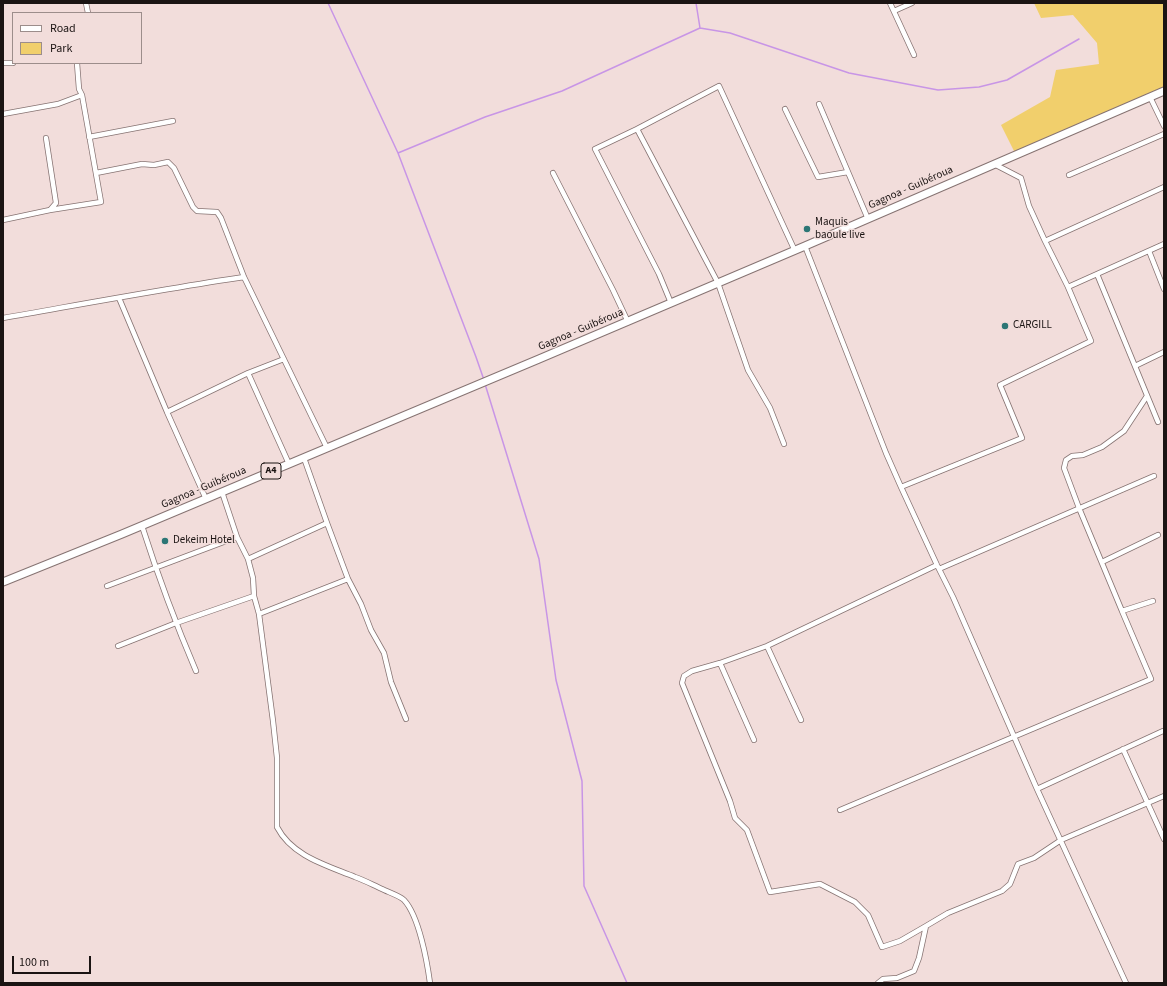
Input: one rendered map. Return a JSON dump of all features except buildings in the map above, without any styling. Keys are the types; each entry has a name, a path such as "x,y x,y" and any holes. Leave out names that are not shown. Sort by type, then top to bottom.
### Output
{"main road":[{"name":"Gagnoa - Guibéroua","path":"3,582 142,526 628,322 1164,91"}],"street":[{"path":"890,3 914,55"},
{"path":"894,11 912,3"},
{"path":"3,220 50,210 101,202 82,94 79,89 77,64"},
{"path":"671,303 659,274 595,149 719,86 794,251"},
{"path":"3,114 58,104 82,94"},
{"path":"1150,97 1164,126"},
{"path":"819,104 868,219"},
{"path":"785,110 818,177 848,172"},
{"path":"90,137 173,121"},
{"path":"637,129 718,283 748,370 770,408 784,444"},
{"path":"1069,175 1164,134"},
{"path":"46,138 56,203 50,210"},
{"path":"96,173 142,164 154,165 168,162 174,168 197,211 217,212 221,218 244,277 327,448"},
{"path":"901,488 1022,438 1000,385 1091,341 1068,287 1029,206 1021,178 994,164"},
{"path":"553,173 628,322"},
{"path":"1045,241 1164,187"},
{"path":"1068,287 1164,244"},
{"path":"804,246 901,488 953,597 1037,789 1126,983"},
{"path":"1149,251 1164,289"},
{"path":"1097,274 1158,422"},
{"path":"3,318 193,284 244,277"},
{"path":"119,298 167,412 206,499"},
{"path":"1135,366 1164,352"},
{"path":"167,412 248,372 284,359"},
{"path":"248,372 289,464"},
{"path":"840,810 1151,679 1079,508 1064,468 1066,460 1072,456 1083,455 1102,447 1124,431 1147,396"},
{"path":"304,458 348,579 371,630 384,653 391,682 406,719"},
{"path":"1154,476 938,567 767,646 720,663 692,671 684,676 682,683 730,801 735,818 747,830 770,892 820,884 855,902 868,915 882,947 900,941 948,913 1002,891 1010,884 1018,864 1034,858 1061,840 1164,796"},
{"path":"222,492 237,537 248,559 253,578 254,596 259,614 274,720 277,758 277,828 281,836 303,854 320,863 357,877 404,899 414,916 426,955 430,983"},
{"path":"248,559 327,523"},
{"path":"142,526 176,623 196,671"},
{"path":"1102,562 1158,536"},
{"path":"107,586 237,537"},
{"path":"259,614 348,579"},
{"path":"118,646 176,623 254,596"},
{"path":"1122,611 1153,601"},
{"path":"767,646 801,720"},
{"path":"720,663 754,740"},
{"path":"1037,789 1163,731"},
{"path":"1124,749 1164,839"},
{"path":"878,983 883,979 898,978 914,971 919,958 926,926"}],"green space":[{"path":"1034,3 1164,3 1164,90 1015,153 1001,125 1050,97 1056,70 1099,64 1097,43 1073,15 1041,18"}],"waterway":[{"path":"328,3 398,153 484,380"},
{"path":"398,153 485,117 562,91 700,28 696,3"},
{"path":"700,28 730,33 849,73 938,90 979,87 1007,80 1079,39"},
{"path":"485,384 539,559 556,680 582,781 584,886 627,983"}],"place":[{"name":"Maquis baoule live","path":"807,229"},
{"name":"CARGILL","path":"1005,326"},
{"name":"Dekeim Hotel","path":"165,541"}]}
